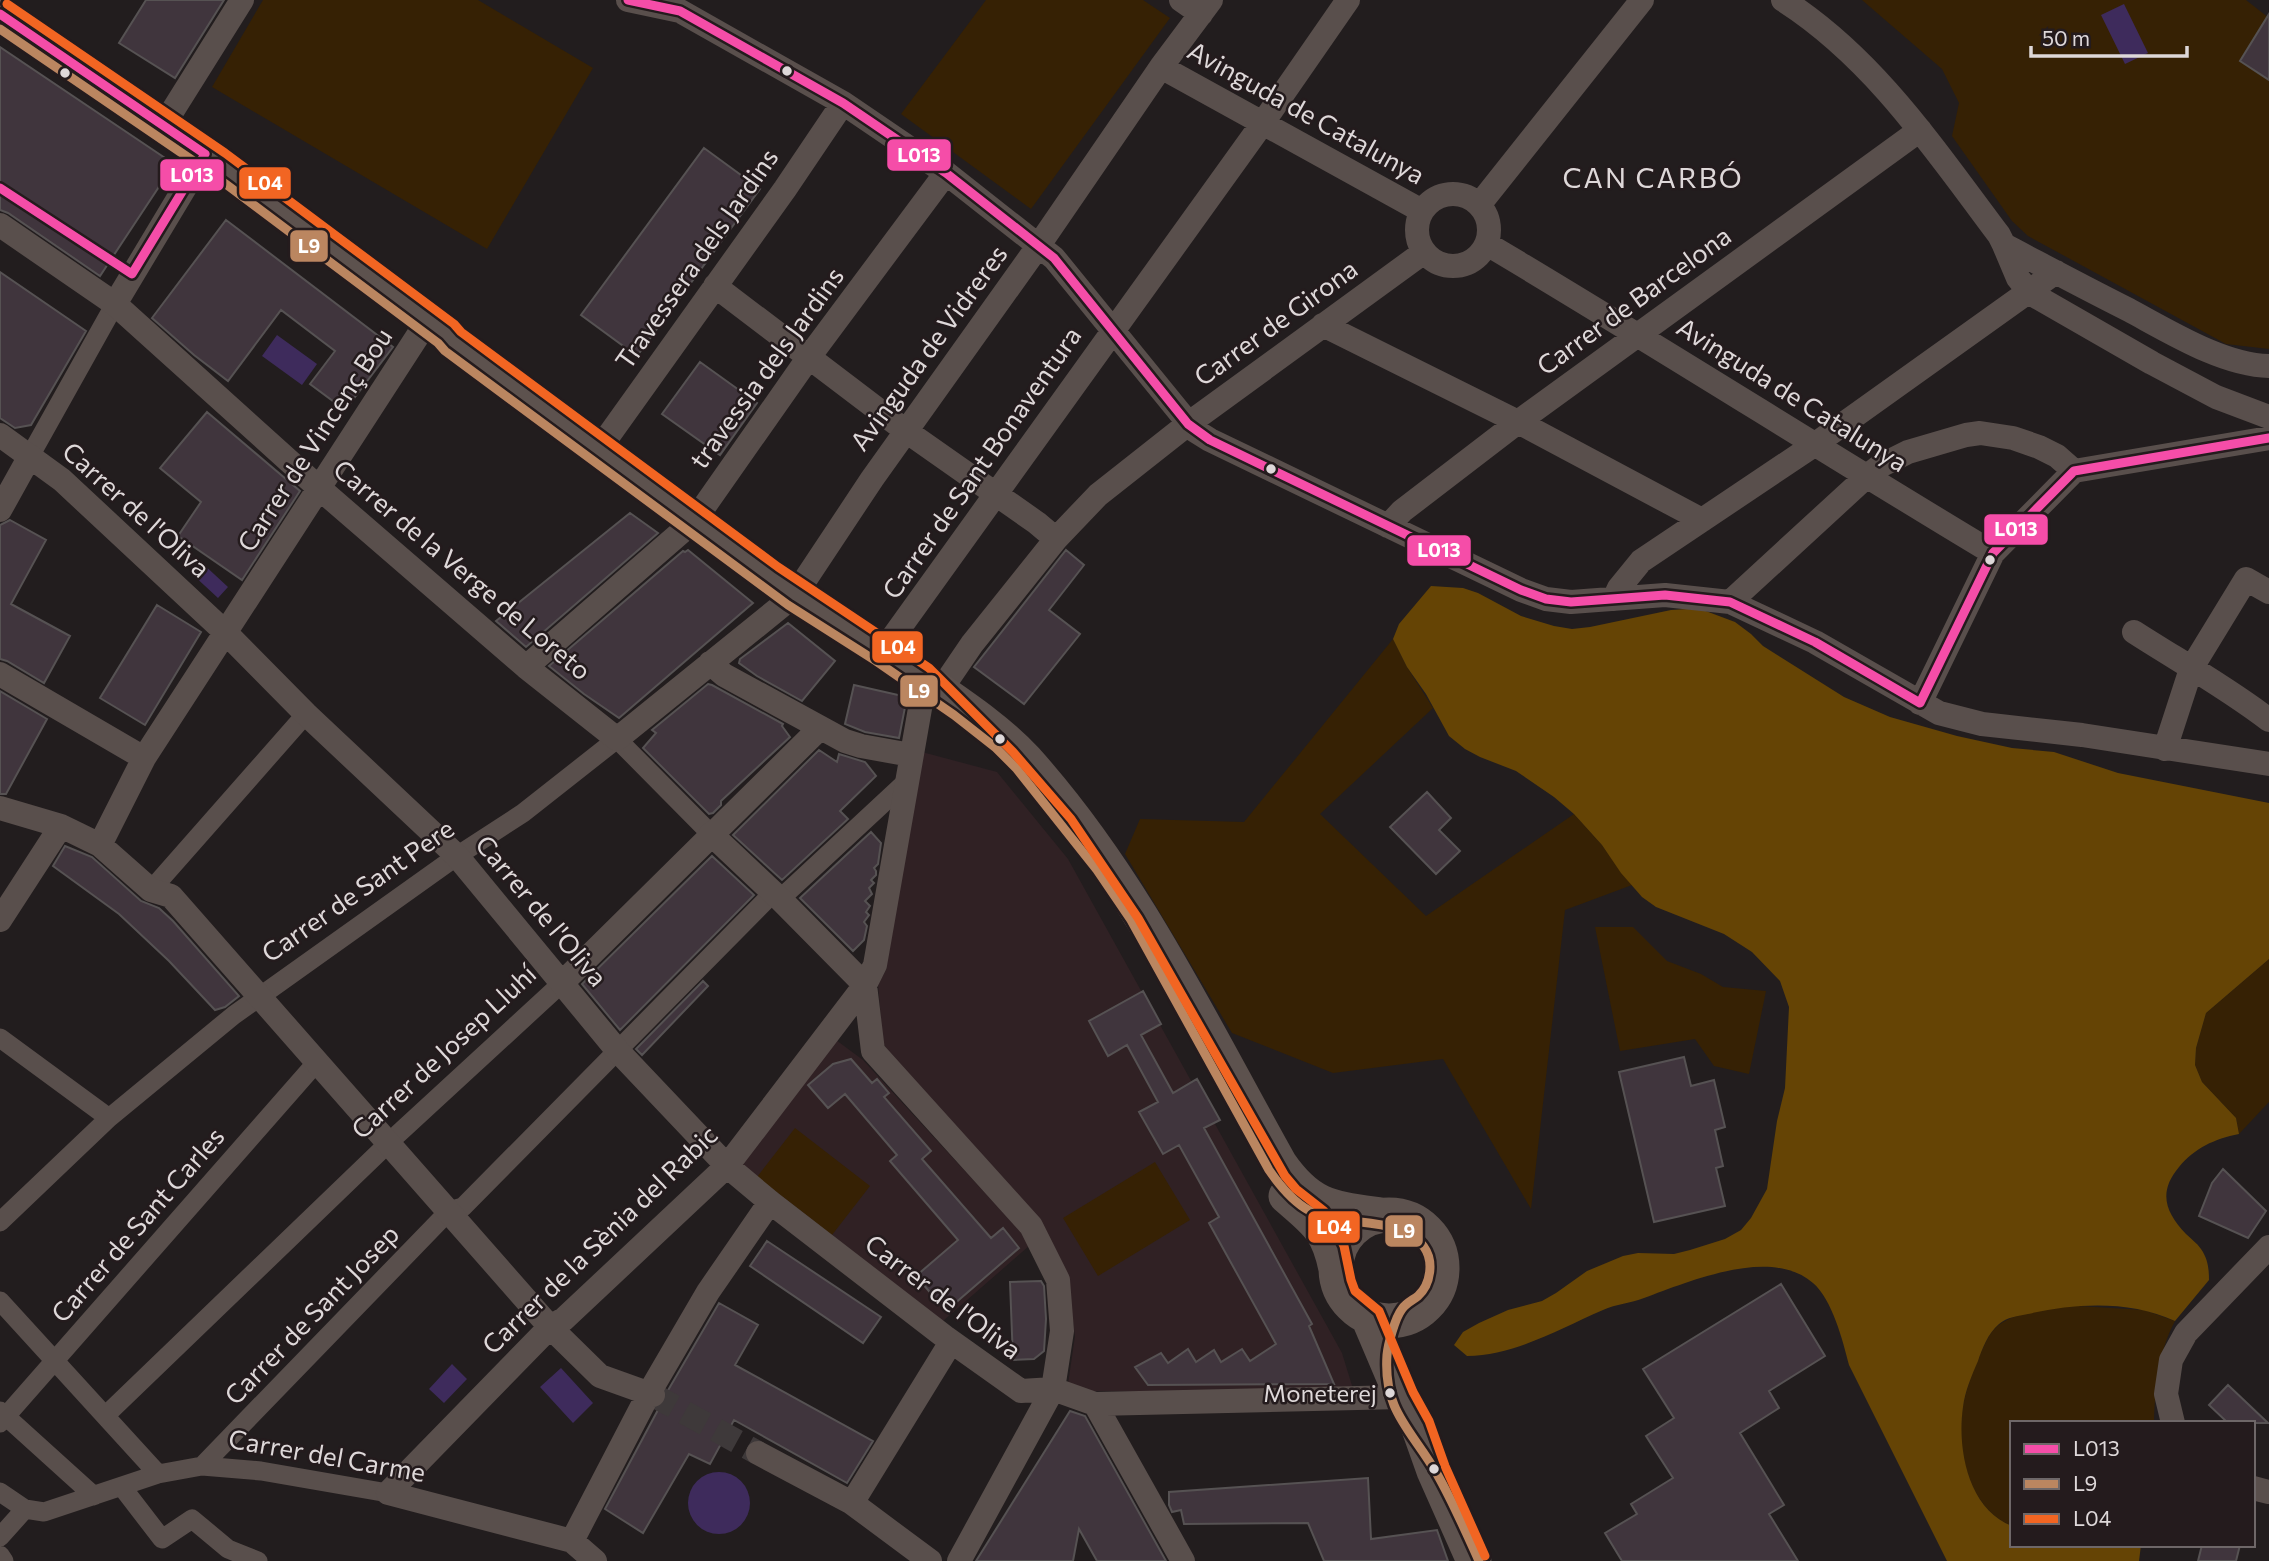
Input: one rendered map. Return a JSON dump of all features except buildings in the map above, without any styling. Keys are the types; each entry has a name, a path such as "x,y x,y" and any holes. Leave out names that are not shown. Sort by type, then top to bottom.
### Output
{"main road":[{"path":"0,14 205,154 795,595 883,651 1004,739 1025,760 1107,863 1141,914 1273,1152 1298,1188 1317,1201 1331,1206 1381,1215"},
{"path":"932,686 944,702 1022,780 1110,896 1143,948 1275,1182 1287,1198 1315,1220 1326,1237 1345,1298 1355,1309 1368,1317 1382,1321 1398,1320 1412,1315 1434,1297 1442,1275 1441,1254 1437,1243 1423,1225 1391,1214 1369,1218 1352,1230 1339,1253 1336,1269"},
{"path":"1412,1315 1400,1351 1410,1411 1445,1464 1492,1561"},
{"path":"1368,1317 1474,1561"}],"street":[{"path":"163,126 242,0"},
{"path":"628,0 680,11 843,103 946,173 1039,245 1070,276 1188,424 1210,440 1521,590 1546,599 1579,602 1665,595 1730,602 1815,642 1939,713 1982,724 2061,732 2269,764"},
{"path":"1181,0 1206,7"},
{"name":"Carrer de Sant Bonaventura","path":"883,651 1348,0"},
{"path":"1479,205 1642,0"},
{"path":"1783,0 1829,33 1859,61 1920,130 2004,245 2018,278 2030,293 2206,391 2269,417"},
{"name":"Avinguda de Vidreres","path":"795,595 906,431 1206,7"},
{"name":"Avinguda de Catalunya","path":"1161,67 1422,211"},
{"name":"Travessera dels Jardins","path":"599,449 785,189 843,103"},
{"name":"Carrer de Barcelona","path":"1388,526 1402,511 1518,422 1920,130"},
{"path":"0,510 115,304 205,154"},
{"name":"travessia dels Jardins","path":"526,667 694,521 809,357 946,173"},
{"path":"1451,194 1469,197 1479,205 1489,222 1490,232 1487,244 1475,260 1463,266 1450,267 1440,264 1424,252 1417,235 1418,219 1422,211 1438,197 1451,194"},
{"name":"Carrer de la Verge de Loreto","path":"0,225 115,304 319,488 526,667 617,739 865,985"},
{"name":"Avinguda de Catalunya","path":"1487,244 1639,334 1814,445 1993,553"},
{"path":"2004,245 2218,354 2238,361 2269,366"},
{"name":"Carrer de Girona","path":"932,686 972,644 1056,539 1098,495 1188,424 1424,252"},
{"path":"1614,599 1619,588 1641,561 1814,445 2056,272"},
{"path":"715,286 906,431 1056,539"},
{"name":"Carrer de Vincenç Bou","path":"100,845 144,758 428,320"},
{"path":"1323,326 1518,422 1702,520"},
{"path":"1730,602 1866,477 1880,466 1908,452 1980,433 2013,438 2039,447 2057,456 2074,471"},
{"name":"Carrer de l'Oliva","path":"0,435 62,480 225,632 306,714 457,856 617,1050 727,1166 951,1342 1021,1391 1053,1388"},
{"path":"1920,703 1993,553 2074,471 2269,438"},
{"path":"2165,749 2190,669 2246,579 2269,592"},
{"name":"Carrer de Sant Pere","path":"0,1222 109,1118 234,1015 457,856 523,813 795,595"},
{"path":"2134,632 2190,669 2232,692 2269,720"},
{"path":"710,663 724,675 852,744 911,755"},
{"path":"0,674 144,758"},
{"path":"932,686 911,755 875,965 865,985 873,1051 1031,1226 1058,1280 1062,1331 1053,1388 959,1561"},
{"path":"151,890 306,714"},
{"name":"Carrer de Josep Lluhí","path":"105,1416 389,1143 562,983 820,727"},
{"path":"617,1050 777,896 907,781"},
{"path":"0,808 61,825 100,845 151,890 171,896 316,1063 389,1143 456,1209 550,1327 600,1376 651,1394"},
{"path":"0,920 61,825"},
{"name":"Carrer de la Sènia del Rabic","path":"388,1493 550,1327 564,1319 727,1166 865,985"},
{"path":"0,1038 109,1118"},
{"name":"Carrer de Sant Josep","path":"202,1466 617,1050"},
{"name":"Carrer de Sant Carles","path":"2,1417 316,1063"},
{"path":"572,1541 708,1292 770,1202"},
{"path":"2173,1421 2166,1394 2171,1360 2186,1333 2269,1247"},
{"path":"0,1301 158,1474"},
{"path":"852,1503 951,1342"},
{"path":"1053,1388 1095,1404 1410,1411"},
{"path":"1095,1404 1183,1561"},
{"path":"2,1417 94,1496"},
{"path":"758,1453 852,1503 930,1561"},
{"name":"Carrer del Carme","path":"34,1511 94,1496 158,1474 202,1466 261,1471 388,1493 572,1541 595,1561"},
{"path":"122,1487 162,1539 192,1519 228,1555 258,1561"},
{"path":"0,1492 34,1511 0,1537"},
{"path":"0,1555 4,1561"}],"shaded area":[{"path":"263,0 478,0 593,68 487,249 212,87"},
{"path":"986,0 1143,0 1170,18 1031,209 901,114"},
{"path":"1862,0 2246,0 2269,18 2269,349 2226,344 2028,236 2012,221 1952,136 1959,103 1942,69"},
{"path":"2124,4 2148,53 2125,64 2101,15"},
{"path":"277,335 317,364 302,385 262,356"},
{"path":"201,562 228,587 218,598 191,573"},
{"path":"1431,586 1463,588 1521,616 1572,629 1671,610 1703,610 1735,622 1763,646 1844,697 1890,717 2012,748 2054,752 2118,773 2269,803 2269,959 2206,1013 2196,1048 2195,1065 2202,1082 2236,1118 2239,1134 2198,1150 2172,1176 2166,1193 2173,1218 2205,1257 2209,1280 2175,1321 2140,1310 2102,1306 2046,1310 2006,1320 1995,1328 1986,1341 1964,1401 1962,1441 1969,1476 1985,1506 1997,1518 2010,1525 2010,1547 2141,1547 2139,1561 1947,1561 1849,1365 1836,1321 1826,1299 1813,1283 1795,1272 1775,1267 1753,1267 1706,1276 1608,1308 1537,1340 1485,1355 1467,1356 1454,1345 1463,1332 1479,1323 1508,1310 1542,1301 1587,1271 1623,1256 1638,1253 1674,1254 1725,1239 1741,1230 1767,1189 1785,1088 1789,1007 1780,981 1752,952 1724,934 1656,907 1642,897 1602,845 1574,814 1554,797 1516,771 1480,757 1449,736 1393,639 1399,624"},
{"path":"1393,639 1433,708 1320,814 1426,916 1574,814 1632,885 1565,910 1531,1209 1443,1059 1333,1073 1232,1033 1125,854 1140,819 1244,822"},
{"path":"922,752 997,772 1068,859 1342,1353 1354,1392 1067,1391 1075,1336 1067,1278 883,1044 878,984 886,970"},
{"path":"1595,927 1633,927 1667,961 1701,974 1723,987 1766,991 1749,1074 1714,1066 1695,1039 1620,1051"},
{"path":"2269,959 2269,1102 2239,1134 2236,1118 2202,1082 2195,1065 2196,1048 2206,1013"},
{"path":"836,1040 863,1060 1021,1232 1029,1246 943,1321 741,1165"},
{"path":"795,1128 870,1186 832,1235 757,1177"},
{"path":"1155,1162 1190,1220 1098,1276 1063,1218"},
{"path":"2078,1306 2144,1310 2175,1321 2158,1370 2154,1421 2010,1421 2010,1525 1997,1518 1985,1506 1968,1475 1962,1440 1963,1406 1976,1365 1993,1331 2008,1320 2048,1309"},
{"path":"452,1364 467,1379 444,1403 429,1389"},
{"path":"561,1368 593,1403 573,1423 540,1387"},
{"path":"719,1472 741,1481 750,1503 741,1525 719,1534 697,1525 688,1503 697,1481"}],"tunnel":[{"path":"653,1395 758,1453"}],"transit line":[{"name":"L013","path":"628,0 680,11 843,103 946,173 1054,258 1188,424 1210,440 1521,590 1546,599 1571,602 1665,595 1730,602 1815,642 1920,703 1993,553 2074,471 2269,438"},
{"name":"L04","path":"7,4 225,153 778,567 929,668 1013,752 1071,819 1138,918 1285,1176 1296,1189 1324,1211 1337,1232 1344,1246 1355,1291 1379,1311 1413,1392 1429,1421 1445,1466 1485,1556"},
{"name":"L013","path":"0,14 205,154 132,274 0,188"},
{"name":"L9","path":"0,29 211,173 438,343 445,351 788,605 954,715 996,748 1016,768 1097,870 1131,920 1269,1170 1282,1188 1310,1211 1402,1230 1424,1247 1430,1265 1428,1279 1418,1296 1399,1313 1389,1344 1387,1375 1394,1406 1443,1485 1479,1561"}],"place":[{"name":"Moneterej","path":"1390,1393"}],"district":[{"name":"CAN CARBÓ","path":"1653,178"}]}
